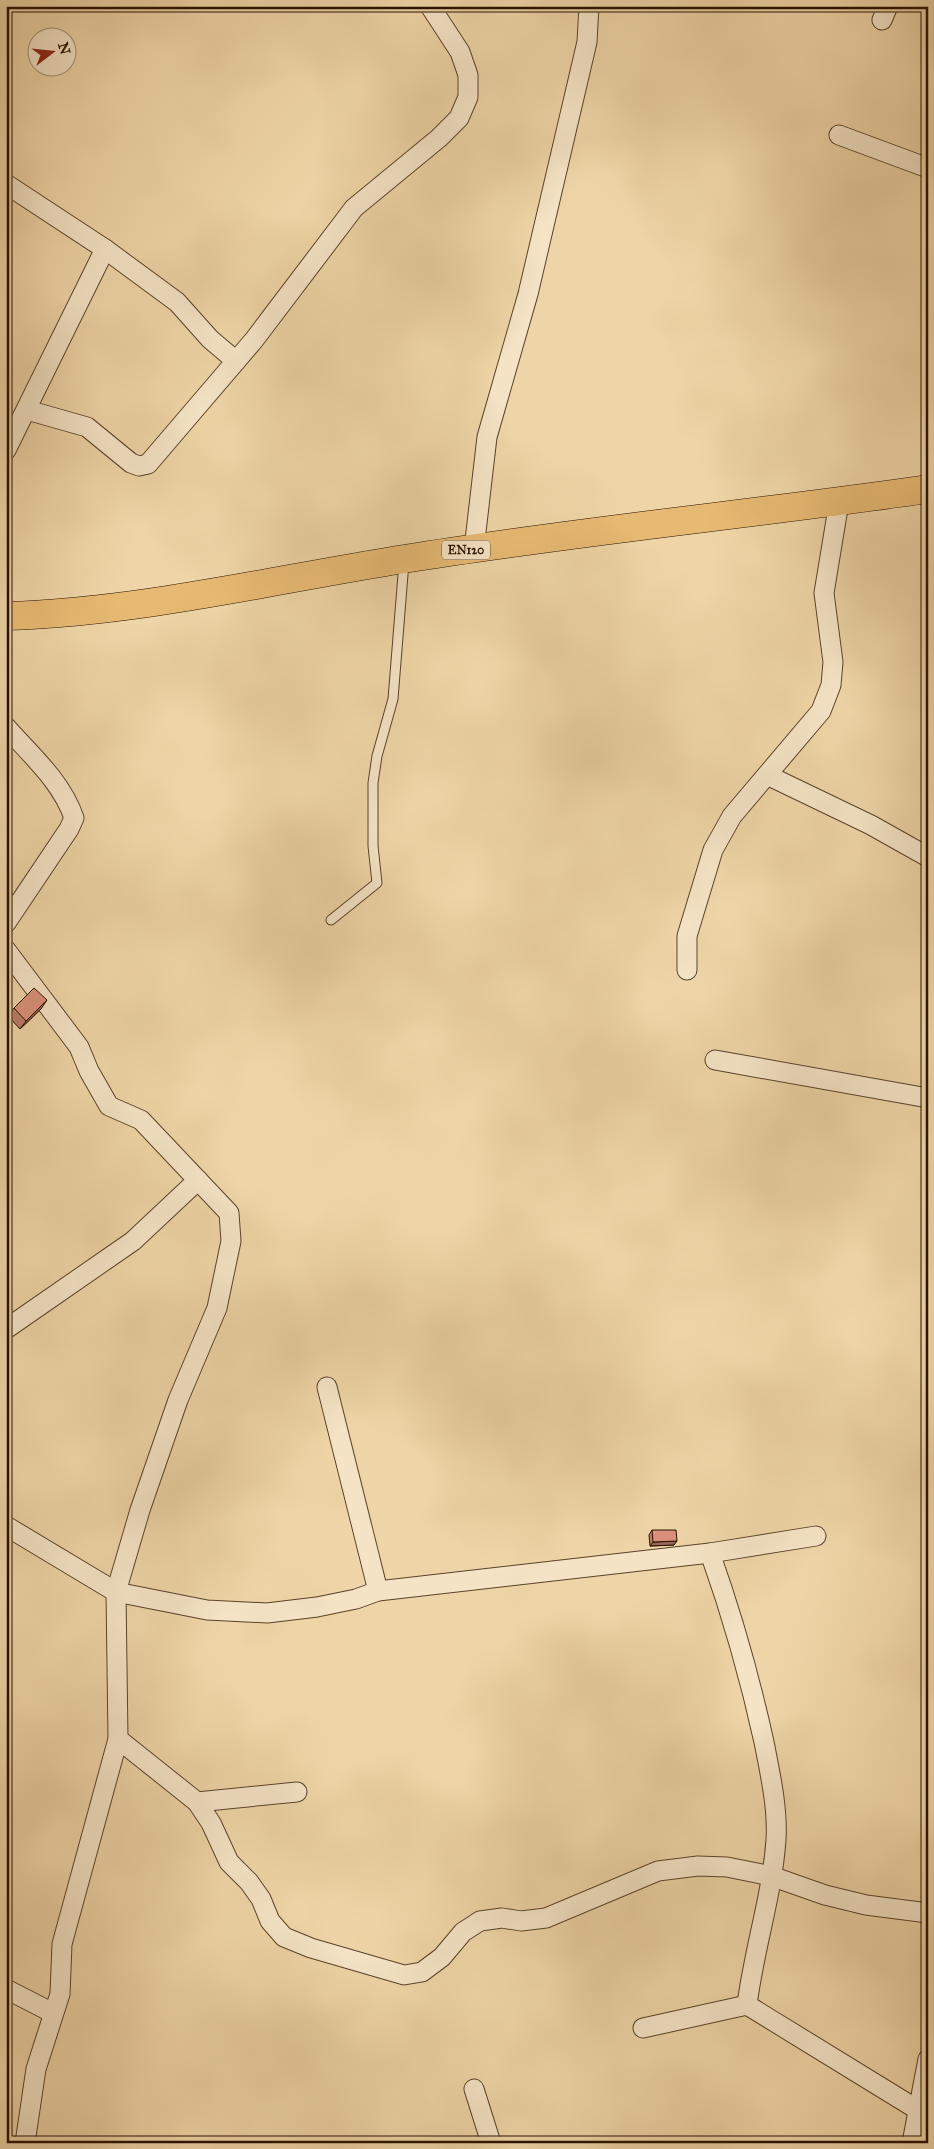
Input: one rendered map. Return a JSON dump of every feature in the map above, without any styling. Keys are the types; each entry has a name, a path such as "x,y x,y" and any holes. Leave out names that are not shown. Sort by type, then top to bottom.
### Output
{"highway":[{"name":"EN120","path":"6,616 63,614 164,600 404,559 928,489"}],"street":[{"path":"27,410 87,427 131,463 144,465 236,361 354,208 439,138 459,118 468,97 468,75 460,52 430,6"},
{"path":"474,549 487,437 530,284 587,42 589,6"},
{"path":"839,135 928,168"},
{"path":"6,184 105,249 177,302 210,339 236,361"},
{"path":"6,450 105,249"},
{"path":"687,970 687,936 713,850 732,816 822,711 832,685 833,662 824,593 839,502"},
{"path":"6,727 59,787 68,801 74,818 69,829 6,923"},
{"path":"767,775 871,825 928,856"},
{"path":"6,950 79,1047 89,1071 109,1106 141,1120 229,1213 231,1241 217,1308 178,1400 140,1510 116,1592 118,1739 62,1944 60,1994 36,2069 24,2143"},
{"path":"715,1060 928,1098"},
{"path":"6,1329 133,1241 198,1180"},
{"path":"326,1387 378,1591"},
{"path":"6,1526 116,1592 207,1610 267,1613 317,1607 356,1599 378,1591 710,1553 816,1536"},
{"path":"710,1553 726,1598 752,1690 768,1765 776,1838 771,1876 747,2004"},
{"path":"118,1739 197,1802 211,1823 229,1862 249,1882 260,1899 270,1921 284,1938 311,1948 404,1975 422,1972 442,1957 462,1932 480,1921 502,1918 521,1921 546,1918 658,1871 698,1866 727,1867 771,1876 825,1895 866,1905 928,1913"},
{"path":"197,1802 298,1792"},
{"path":"6,1989 53,2013"},
{"path":"643,2028 747,2004 918,2110"},
{"path":"912,2143 928,2059"},
{"path":"474,2088 491,2143"}],"lane":[{"path":"331,920 377,883 373,846 373,783 376,756 393,699 404,559"}],"building":[{"path":"34,988 47,1000 26,1021 14,1008"},
{"path":"652,1530 676,1530 677,1541 653,1542"}]}
